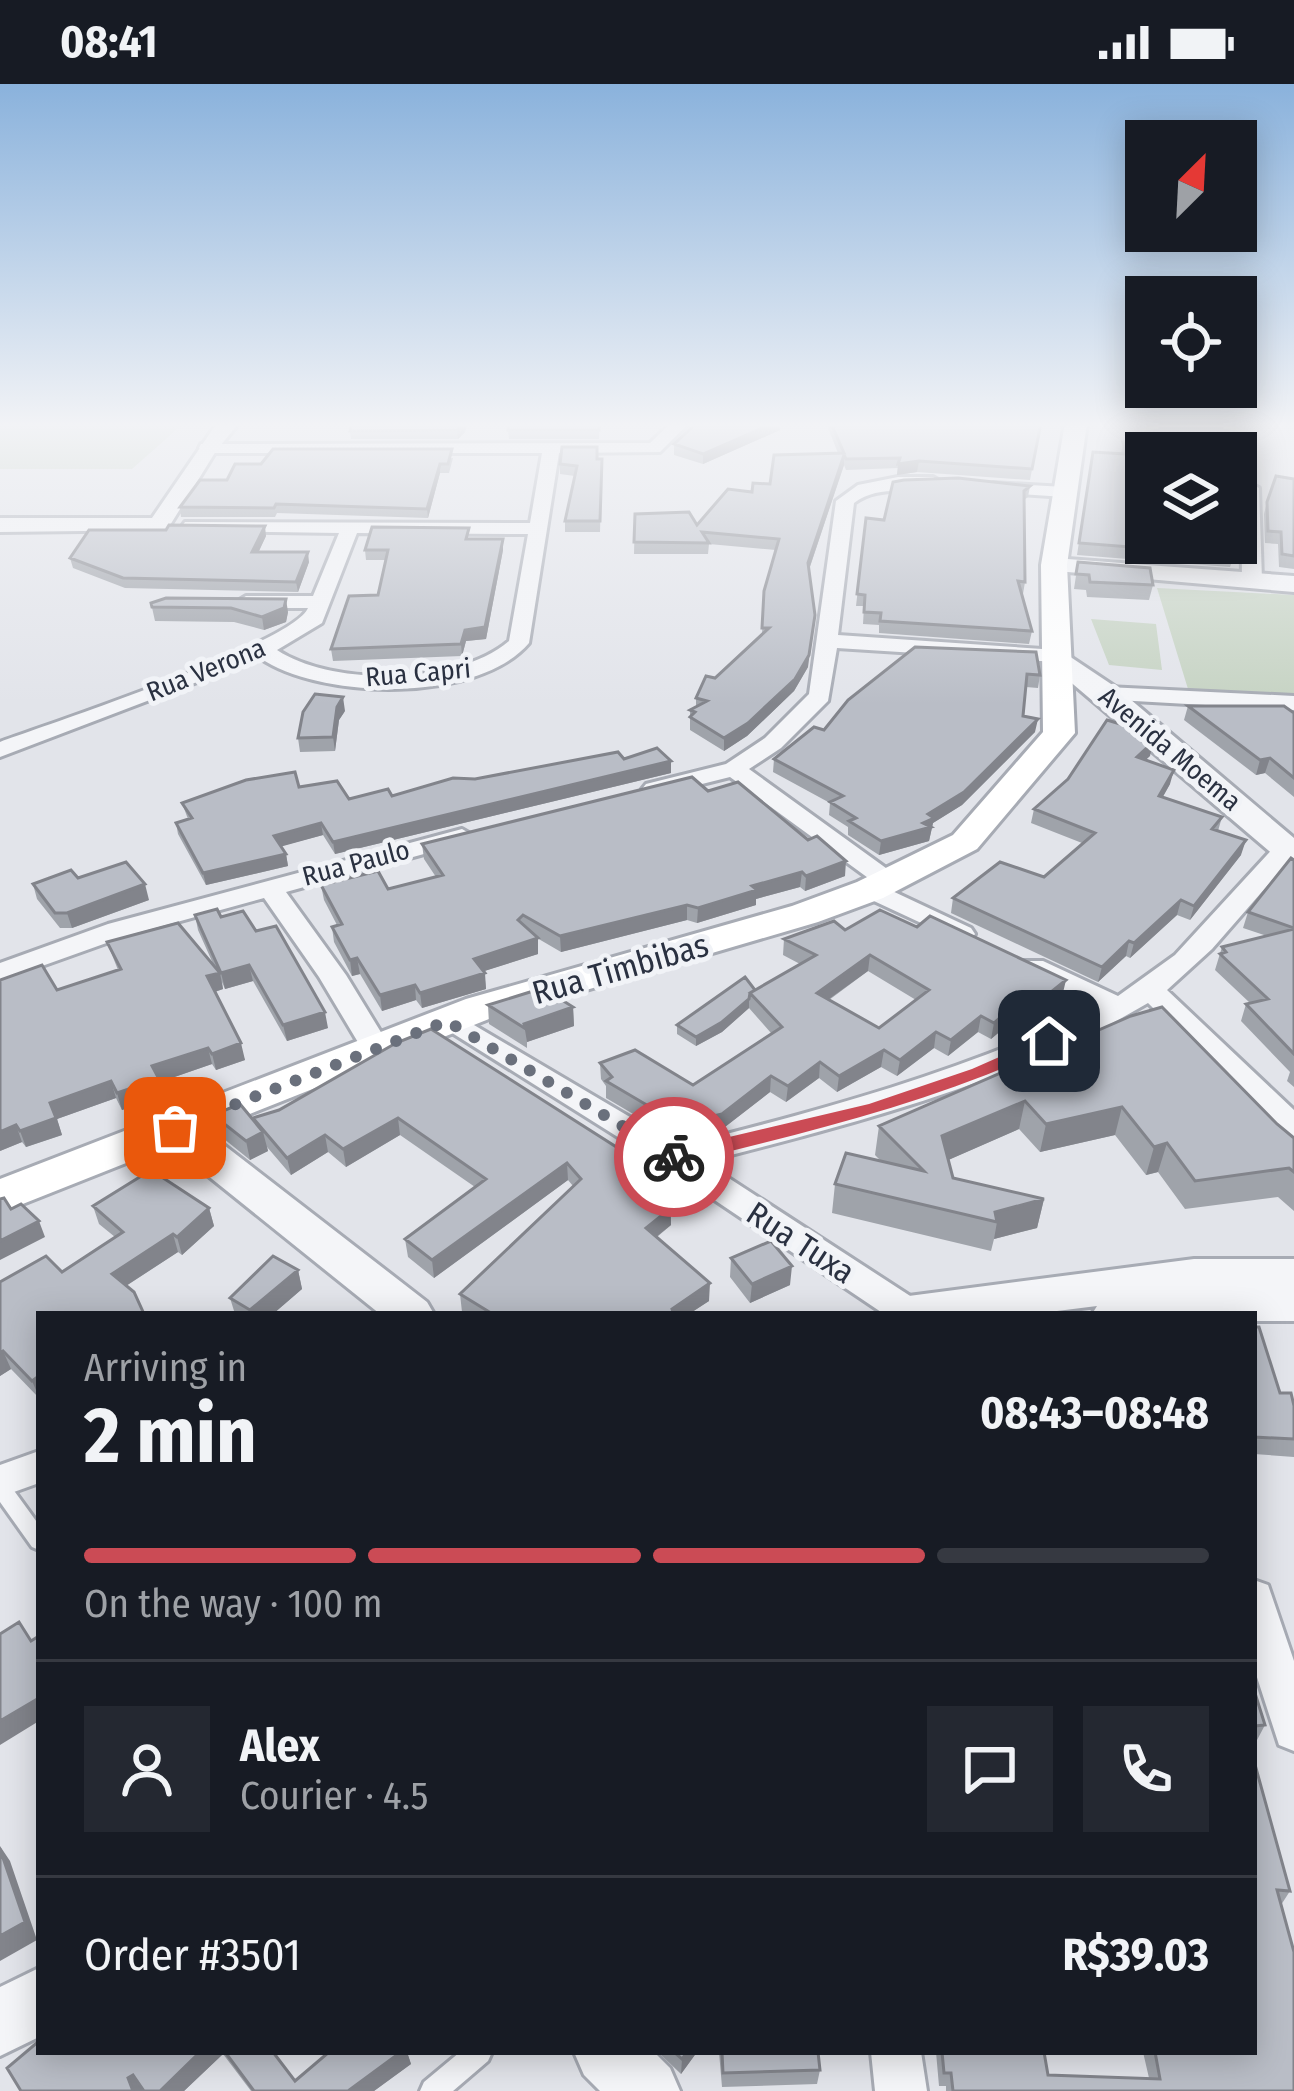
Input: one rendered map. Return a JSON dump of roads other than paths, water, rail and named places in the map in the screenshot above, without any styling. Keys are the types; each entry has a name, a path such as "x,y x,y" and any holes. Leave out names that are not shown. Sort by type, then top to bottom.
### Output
{"main road":[{"path":"1057,648 1054,565 1061,517"},
{"name":"Rua Timbibas","path":"0,1197 447,1021 805,914 879,886 965,842 1059,734 1057,648"}],"street":[{"path":"159,526 165,517"},
{"name":"Rua Capri","path":"262,650 290,668 319,676 400,679 475,671 519,643 541,517"},
{"path":"619,797 734,769 773,743 820,696 843,517"},
{"path":"0,525 539,529"},
{"name":"Rua Verona","path":"0,750 262,650 312,623 350,526"},
{"path":"1252,564 1252,580"},
{"path":"1054,565 1294,584"},
{"path":"233,602 322,602"},
{"path":"830,641 1057,648"},
{"name":"Avenida Moema","path":"1057,648 1121,694 1291,844"},
{"path":"1121,694 1294,703"},
{"path":"734,769 879,886 1005,954 1120,1008"},
{"name":"Rua Paulo","path":"0,973 117,930 481,831"},
{"path":"675,1158 916,1095 979,1073 1120,1008 1150,989 1204,939 1291,844"},
{"path":"269,887 332,975 374,1047"},
{"path":"1150,989 1294,1127"},
{"name":"Rua Tuxa","path":"447,1021 675,1158 902,1311"},
{"path":"175,1128 407,1311"},
{"path":"1125,1311 1294,1276"},
{"path":"948,1311 1161,1301 1294,1304"},
{"path":"0,1484 36,1467"},
{"path":"1257,1608 1294,1730"},
{"path":"0,2024 36,2002"},
{"path":"610,2055 647,2091"},
{"path":"896,2055 901,2091"}],"lane":[{"path":"0,1484 36,1537"},
{"path":"433,2091 475,2055"}]}
